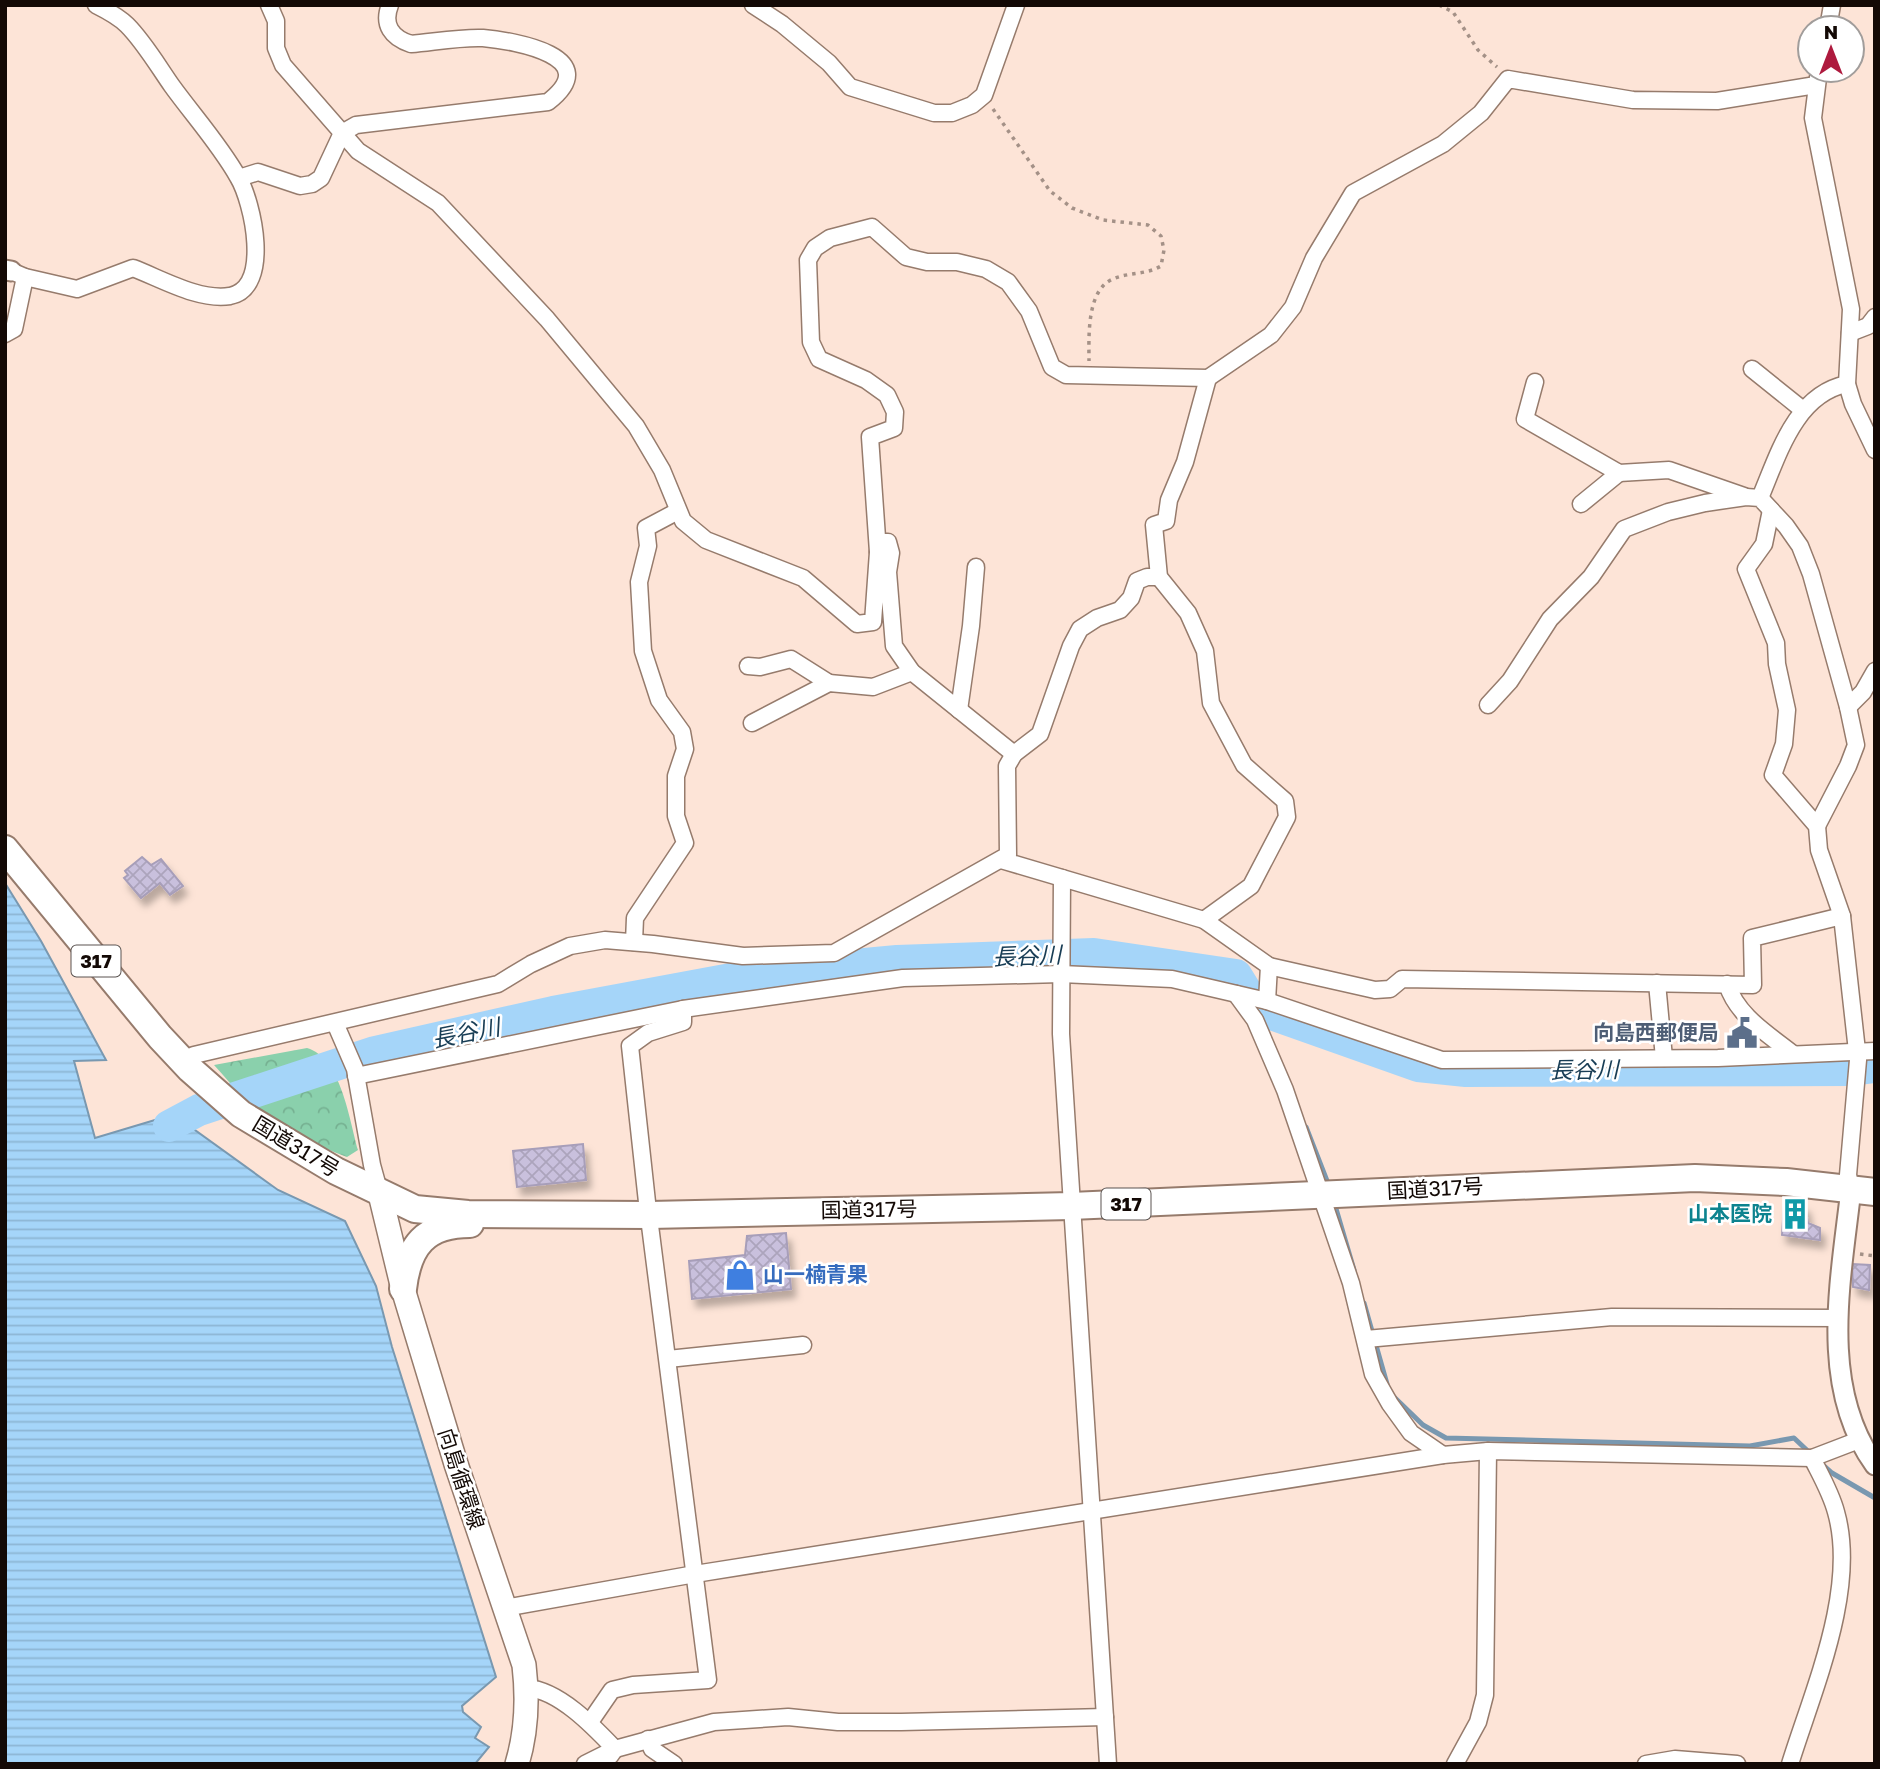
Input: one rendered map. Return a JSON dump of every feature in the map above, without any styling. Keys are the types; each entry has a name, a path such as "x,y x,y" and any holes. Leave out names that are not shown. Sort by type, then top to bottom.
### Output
{"highway":[{"name":"国道317号","path":"5,849 159,1037 241,1114 336,1171 415,1209 468,1214 650,1215 1071,1206 1695,1178 1786,1182 1863,1190"},
{"path":"404,1289 406,1266 412,1252 431,1231 449,1224 558,1225 650,1215"}],"main road":[{"name":"向島循環線","path":"380,1194 404,1289 456,1464 524,1665 527,1688 525,1737 517,1764"}],"street":[{"path":"5,334 14,329 13,273 77,289 133,268 189,290 216,296 243,292 253,278 256,257 253,228 239,178 127,25 96,5"},
{"path":"269,5 276,21 276,48 283,65 358,151 438,203 547,318 636,426 663,470 677,510 689,527 706,540 803,578 857,624 873,622 878,552 870,437 894,428 895,412 887,395 866,380 819,359 811,342 808,260 815,248 830,238 872,227 906,257 927,262 957,262 986,269 1008,282 1029,311 1052,367 1066,375 1208,379 1271,335 1293,307 1314,258 1353,193 1443,144 1481,113 1508,79 1633,100 1717,101 1796,82"},
{"path":"239,178 258,172 300,187 312,184 321,178 342,133 356,125 548,102 563,91 567,75 565,66 558,57 547,51 482,38 411,44 400,40 387,27 386,15 390,5"},
{"path":"753,5 782,24 829,63 850,86 934,113 952,113 972,105 984,95 1016,5"},
{"path":"1817,84 1813,118 1851,309 1847,384 1853,404 1875,450"},
{"path":"1850,333 1868,326 1875,317"},
{"path":"1752,369 1803,410"},
{"path":"1204,920 1251,886 1287,817 1285,801 1244,765 1216,713 1211,703 1205,651 1188,613 1159,577 1154,524 1166,521 1169,500 1185,462 1208,379"},
{"path":"1535,382 1525,419 1619,473 1669,470 1759,502 1786,526 1800,546 1811,574 1849,707 1856,745 1817,826 1819,850 1842,916 1857,1051 1848,1175 1863,1190 1839,1290 1838,1347 1847,1412 1859,1440 1875,1465"},
{"path":"1817,826 1773,775 1784,744 1787,710 1777,664 1776,643 1746,569 1764,544 1759,502 1789,433 1803,410 1834,387 1847,384"},
{"path":"1581,503 1619,473"},
{"path":"1488,705 1510,681 1550,619 1591,577 1624,529 1668,512 1705,503 1759,502"},
{"path":"634,942 635,918 685,843 676,816 676,776 685,749 682,732 659,700 643,651 639,582 648,546 646,528 677,510"},
{"path":"878,552 884,542 888,542 891,553 888,572 894,646 912,672 1014,754"},
{"path":"959,710 976,567"},
{"path":"186,1065 194,1055 336,1026 498,985 531,964 570,946 605,940 743,956 834,953 1008,855 1007,766 1014,754 1040,734 1080,629 1097,618 1120,610 1130,598 1137,581 1147,577 1159,577"},
{"path":"748,666 760,667 791,659 829,683 873,687 912,672"},
{"path":"1849,707 1863,692 1875,671"},
{"path":"752,723 829,683"},
{"path":"1001,860 1204,920 1269,966 1375,990 1390,989 1402,979 1753,985 1752,938 1842,916"},
{"path":"1062,878 1061,1034 1108,1764"},
{"path":"1267,1000 1269,966"},
{"path":"355,1072 683,1009 903,978 1061,970 1172,979 1267,1000 1442,1060 1664,1058 1875,1051"},
{"path":"1657,983 1664,1058"},
{"path":"1727,984 1731,999 1740,1011 1793,1054"},
{"path":"1236,994 1255,1020 1272,1056 1347,1271 1373,1374 1411,1433 1443,1455"},
{"path":"590,1722 612,1690 633,1685 708,1680 630,1046 648,1033 683,1022 683,1009"},
{"path":"336,1026 355,1072 380,1194"},
{"path":"1366,1339 1612,1317 1839,1318"},
{"path":"668,1359 803,1345"},
{"path":"504,1608 695,1574 1443,1455 1488,1451 1812,1458 1859,1440"},
{"path":"1455,1764 1478,1722 1485,1695 1488,1451"},
{"path":"1790,1764 1836,1616 1842,1564 1837,1515 1828,1488 1812,1458"},
{"path":"527,1688 539,1689 590,1722 615,1749"},
{"path":"585,1764 615,1749 714,1722 788,1717 838,1722 901,1722 1105,1717"},
{"path":"648,1739 652,1749 674,1764"},
{"path":"605,1764 615,1749"},
{"path":"1646,1764 1675,1759 1737,1764"}],"path":[{"path":"1438,5 1453,12 1478,50 1508,79"},
{"path":"984,95 1050,191 1072,208 1103,220 1147,225 1161,236 1164,250 1161,266 1152,271 1113,279 1102,286 1089,324 1089,376"}],"green space":[{"path":"307,1048 319,1054 328,1064 342,1091 358,1150 347,1157 272,1121 246,1100 214,1065"}],"water":[{"path":"5,883 41,941 106,1060 74,1061 95,1138 185,1111 195,1130 278,1190 345,1221 376,1286 392,1347 496,1677 462,1706 463,1712 481,1727 475,1738 489,1747 475,1764 5,1764"}],"building":[{"path":"142,857 151,865 161,859 183,886 170,895 160,883 141,898 124,878 128,875 125,871"},
{"path":"583,1144 586,1180 517,1187 513,1151"},
{"name":"山本医院","path":"1784,1204 1805,1205 1808,1223 1820,1228 1820,1240 1782,1235"},
{"name":"山一楠青果","path":"786,1233 791,1289 692,1299 689,1261 745,1255 747,1236"},
{"path":"1852,1264 1870,1265 1869,1290 1853,1287"}],"waterway":[{"name":"長谷川","path":"169,1126 199,1110 375,1052 553,1012 758,974 897,961 1094,954 1236,975 1257,1009 1418,1066 1466,1071 1852,1070 1875,1067"},
{"path":"1306,1127 1329,1186"},
{"path":"1334,1202 1354,1270"},
{"path":"1364,1303 1387,1384"},
{"path":"1393,1396 1423,1425 1446,1438 1750,1446 1794,1438 1812,1455"},
{"path":"1822,1464 1832,1473 1875,1498"}],"place":[{"name":"向島西郵便局","path":"1742,1033"},
{"name":"山本医院","path":"1795,1214"},
{"name":"山一楠青果","path":"740,1275"}]}
